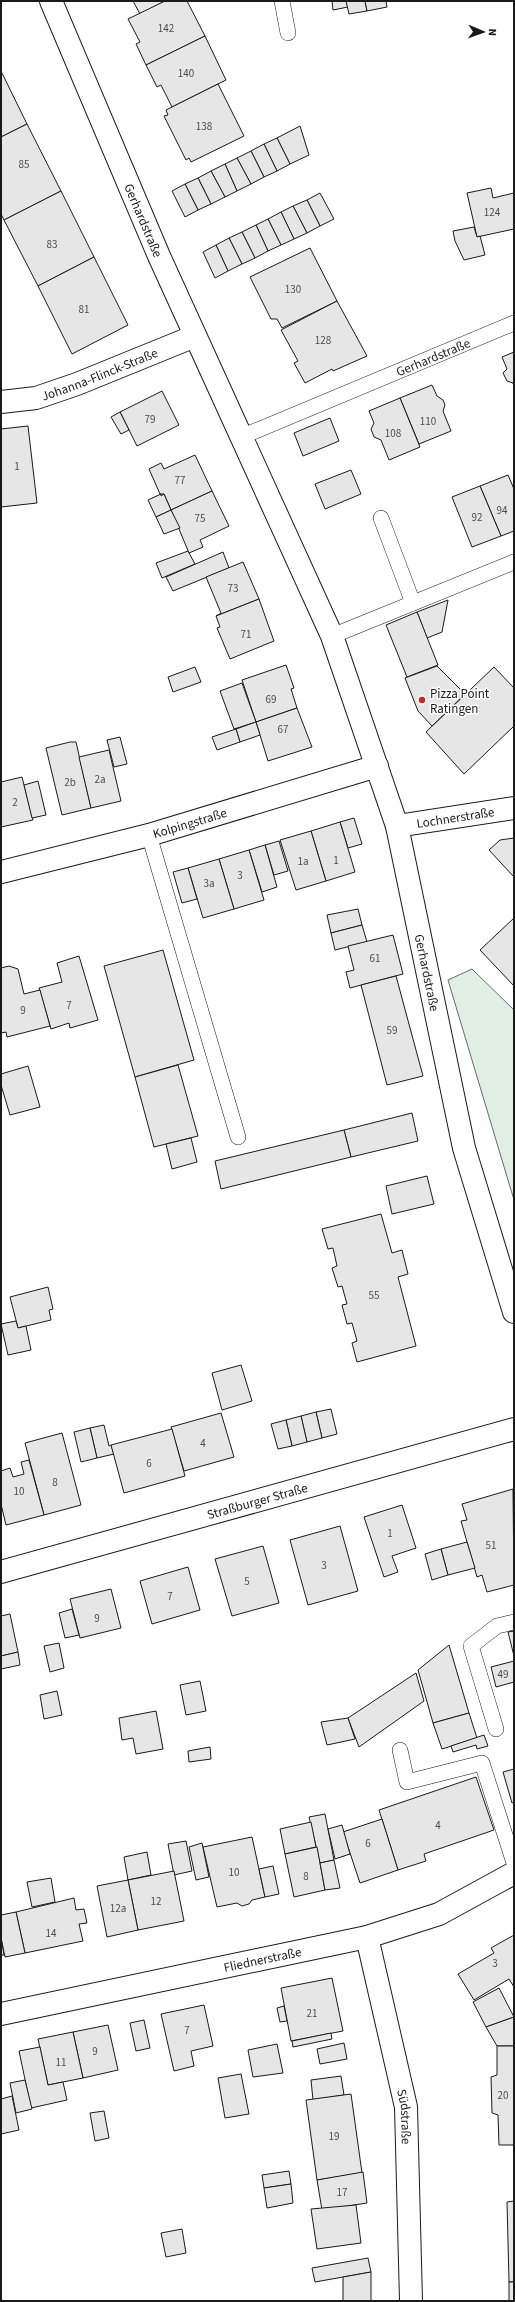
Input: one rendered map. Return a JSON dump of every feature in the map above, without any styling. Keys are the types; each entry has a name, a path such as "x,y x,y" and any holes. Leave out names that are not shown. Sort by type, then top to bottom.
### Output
{"street":[{"name":"Gerhardstraße","path":"51,1 159,256 332,636 397,826 464,1148 514,1312"},
{"name":"Johanna-Flinck-Straße","path":"1,402 36,398 77,384 195,336"},
{"name":"Kolpingstraße","path":"1,872 149,835 376,766"},
{"name":"Lochnerstraße","path":"397,826 514,808"},
{"name":"Straßburger Straße","path":"1,1572 514,1429"},
{"name":"Fliednerstraße","path":"1,2014 367,1937 439,1914 514,1873"},
{"name":"Südstraße","path":"367,1937 406,2107 411,2301"}],"lane":[{"path":"282,1 288,34"},
{"name":"Gerhardstraße","path":"241,437 514,323"},
{"path":"381,518 413,603"},
{"path":"332,636 514,562"},
{"path":"149,835 238,1137"},
{"path":"496,1728 471,1646 497,1626 514,1622"},
{"path":"400,1750 407,1782 482,1763 514,1863"}],"green space":[{"path":"472,969 514,1010 514,1200 448,980"}],"building":[{"path":"133,1 165,1 140,14"},
{"path":"165,1 187,1 205,36 146,65 136,44 140,42 128,19"},
{"path":"332,1 346,1 348,7 333,10"},
{"path":"346,1 365,1 367,11 349,14"},
{"path":"365,1 386,1 387,7 367,11"},
{"path":"205,36 226,80 172,107 161,85 157,87 146,65"},
{"path":"1,71 27,124 1,137"},
{"path":"218,84 244,136 191,162 189,158 186,160 164,116 168,115 166,110"},
{"path":"27,124 61,191 4,220 1,214 1,137"},
{"path":"300,126 309,155 290,164 277,138"},
{"path":"277,138 290,164 277,171 264,144"},
{"path":"264,144 277,171 264,177 251,151"},
{"path":"251,151 264,177 251,184 237,158"},
{"path":"237,158 251,184 237,191 225,164"},
{"path":"225,164 237,191 225,197 211,171"},
{"path":"211,171 225,197 211,204 198,178"},
{"path":"198,178 211,204 198,210 185,184"},
{"path":"185,184 198,210 185,217 172,191"},
{"path":"491,188 493,198 514,193 514,229 477,237 467,193"},
{"path":"61,191 94,257 38,286 4,220"},
{"path":"320,193 334,219 320,226 307,200"},
{"path":"307,200 320,226 307,233 293,206"},
{"path":"293,206 307,233 294,239 281,212"},
{"path":"281,212 294,239 281,245 268,219"},
{"path":"268,219 281,245 268,251 256,225"},
{"path":"256,225 268,251 255,258 242,232"},
{"path":"474,227 477,237 480,236 485,255 464,260 455,241 453,231"},
{"path":"242,232 255,258 242,264 229,238"},
{"path":"229,238 242,264 228,271 216,245"},
{"path":"216,245 228,271 215,278 203,252"},
{"path":"310,248 337,301 282,328 277,319 271,319 250,277"},
{"path":"94,257 128,325 72,354 38,286"},
{"path":"337,301 367,356 333,371 332,369 305,383 294,363 298,361 281,330"},
{"path":"514,352 514,386 513,383 507,381 503,373 507,369 502,357"},
{"path":"432,385 437,396 443,400 445,405 443,411 451,431 419,444 400,398"},
{"path":"162,391 179,425 137,446 120,412"},
{"path":"400,398 420,447 389,460 381,440 374,437 371,429 374,423 369,411"},
{"path":"120,412 129,430 121,434 111,417"},
{"path":"330,418 339,441 303,456 294,433"},
{"path":"28,426 37,503 1,507 1,429"},
{"path":"195,455 212,491 171,510 164,494 160,494 149,469 161,463 164,469"},
{"path":"351,470 361,494 325,509 315,484"},
{"path":"508,475 514,489 514,531 501,536 480,486"},
{"path":"480,486 501,536 472,547 452,497"},
{"path":"212,491 229,526 200,540 203,547 189,553 171,510"},
{"path":"161,494 161,496 164,494 171,510 156,517 148,500"},
{"path":"171,510 180,528 164,534 156,517"},
{"path":"188,551 195,564 162,578 156,563"},
{"path":"223,552 229,568 173,591 166,577"},
{"path":"243,562 259,599 216,616 221,613 206,577"},
{"path":"259,599 274,641 230,659 217,628 220,627 216,616"},
{"path":"448,600 442,632 427,638 417,612"},
{"path":"417,612 438,665 407,677 386,625"},
{"path":"286,665 294,688 291,689 297,708 256,722 242,680"},
{"path":"437,666 465,694 432,726 418,711 405,678"},
{"path":"195,667 201,682 173,692 168,677"},
{"path":"494,667 514,688 514,726 464,774 426,732"},
{"path":"242,683 256,722 234,729 220,691"},
{"path":"297,708 312,747 268,761 256,722"},
{"path":"256,722 260,735 240,742 236,729"},
{"path":"236,729 240,742 217,750 212,737"},
{"path":"120,737 127,764 114,767 107,740"},
{"path":"76,742 91,808 62,815 46,748"},
{"path":"109,750 121,801 91,808 79,757"},
{"path":"22,777 33,820 1,827 1,782"},
{"path":"38,781 46,815 32,818 24,785"},
{"path":"354,818 362,844 348,848 340,822"},
{"path":"340,822 355,872 326,881 311,831"},
{"path":"311,831 326,881 296,890 280,840"},
{"path":"514,838 514,877 489,850 500,840"},
{"path":"279,841 288,871 274,875 265,845"},
{"path":"265,845 277,887 262,892 249,850"},
{"path":"249,850 264,900 234,909 219,859"},
{"path":"219,859 234,909 203,918 188,868"},
{"path":"188,868 197,899 182,903 173,872"},
{"path":"358,909 362,925 331,933 327,915"},
{"path":"514,918 514,986 480,950"},
{"path":"362,925 367,942 335,950 331,933"},
{"path":"393,935 403,974 350,988 346,972 354,970 348,946"},
{"path":"163,950 194,1060 135,1077 104,966"},
{"path":"79,956 98,1020 70,1028 69,1023 51,1029 39,988 62,982 57,963"},
{"path":"9,966 18,969 24,994 40,990 50,1026 7,1037 6,1032 1,1033 1,968"},
{"path":"396,976 423,1076 387,1085 361,985"},
{"path":"178,1065 198,1136 154,1147 135,1077"},
{"path":"28,1066 40,1107 10,1115 1,1085 1,1074"},
{"path":"412,1113 418,1141 351,1157 344,1130"},
{"path":"344,1130 351,1157 221,1189 215,1161"},
{"path":"191,1138 197,1162 172,1169 166,1144"},
{"path":"427,1176 434,1204 392,1214 386,1186"},
{"path":"381,1214 392,1253 402,1250 408,1274 398,1277 416,1346 357,1362 352,1343 357,1341 352,1323 347,1324 342,1305 347,1304 342,1286 338,1287 332,1268 337,1266 333,1248 328,1249 322,1229"},
{"path":"48,1287 53,1309 49,1310 51,1320 18,1328 10,1297"},
{"path":"16,1321 18,1328 26,1326 31,1350 8,1355 1,1324"},
{"path":"241,1365 252,1401 222,1410 212,1373"},
{"path":"331,1409 337,1434 322,1438 316,1412"},
{"path":"316,1412 322,1438 307,1442 301,1416"},
{"path":"221,1413 234,1457 184,1471 171,1427"},
{"path":"301,1416 307,1442 292,1446 286,1420"},
{"path":"286,1420 292,1446 278,1449 271,1424"},
{"path":"104,1425 109,1446 111,1445 114,1454 97,1458 90,1428"},
{"path":"90,1428 97,1458 81,1462 74,1432"},
{"path":"172,1429 185,1476 124,1493 111,1445"},
{"path":"62,1433 81,1505 44,1515 25,1443"},
{"path":"29,1460 44,1515 6,1525 1,1504 1,1471 10,1468 13,1477 24,1474 21,1462"},
{"path":"513,1489 514,1585 487,1592 482,1575 477,1577 461,1521 467,1520 462,1504"},
{"path":"402,1505 416,1548 392,1556 398,1572 384,1577 364,1517"},
{"path":"340,1526 358,1591 308,1605 290,1540"},
{"path":"467,1542 475,1568 448,1575 441,1549"},
{"path":"263,1546 279,1603 232,1616 215,1559"},
{"path":"441,1549 448,1575 432,1580 425,1554"},
{"path":"188,1567 200,1610 152,1624 140,1581"},
{"path":"111,1589 121,1628 80,1638 70,1599"},
{"path":"72,1609 79,1635 65,1638 59,1613"},
{"path":"10,1614 18,1652 1,1656 1,1616"},
{"path":"514,1631 514,1656 508,1632"},
{"path":"59,1643 64,1668 50,1672 44,1646"},
{"path":"449,1645 469,1713 433,1723 418,1670"},
{"path":"18,1652 20,1665 1,1669 1,1656"},
{"path":"514,1661 514,1682 496,1687 491,1667"},
{"path":"416,1673 424,1701 359,1747 348,1718"},
{"path":"200,1681 206,1711 186,1715 180,1685"},
{"path":"57,1691 62,1715 44,1719 40,1695"},
{"path":"156,1711 163,1749 136,1754 133,1738 122,1740 119,1718"},
{"path":"469,1713 477,1738 442,1749 433,1723"},
{"path":"348,1718 355,1739 327,1745 321,1722"},
{"path":"484,1735 488,1746 477,1749 476,1745 453,1752 451,1746"},
{"path":"210,1747 211,1759 189,1762 188,1751"},
{"path":"514,1769 514,1802 512,1803 503,1772"},
{"path":"476,1777 494,1830 424,1854 426,1861 398,1870 379,1810"},
{"path":"325,1814 334,1860 320,1863 309,1817"},
{"path":"382,1819 398,1870 360,1883 343,1832"},
{"path":"311,1822 316,1847 285,1854 280,1829"},
{"path":"342,1825 350,1854 335,1859 328,1829"},
{"path":"252,1837 265,1897 252,1900 249,1904 242,1906 237,1903 217,1907 203,1847"},
{"path":"186,1841 192,1871 174,1875 168,1844"},
{"path":"202,1843 209,1877 196,1880 189,1847"},
{"path":"317,1847 325,1890 294,1897 285,1854"},
{"path":"147,1852 151,1875 128,1880 124,1857"},
{"path":"334,1860 340,1888 325,1890 320,1863"},
{"path":"273,1866 279,1894 265,1897 259,1869"},
{"path":"174,1871 184,1921 138,1930 128,1880"},
{"path":"51,1878 55,1902 32,1907 27,1882"},
{"path":"128,1880 138,1930 107,1937 97,1886"},
{"path":"74,1898 76,1910 84,1909 87,1923 79,1924 83,1941 25,1953 16,1912"},
{"path":"16,1912 25,1953 5,1957 1,1938 1,1915"},
{"path":"514,1935 514,1987 509,1979 474,2000 458,1974 494,1953 491,1948"},
{"path":"1,1938 4,1955 1,1955"},
{"path":"332,1978 343,2031 291,2041 281,1988"},
{"path":"499,1988 514,2017 486,2027 473,2002"},
{"path":"204,2005 213,2046 191,2051 194,2066 174,2071 161,2014"},
{"path":"284,2006 287,2021 280,2022 277,2008"},
{"path":"514,2017 514,2046 497,2046 486,2027"},
{"path":"144,2020 150,2048 136,2051 130,2023"},
{"path":"108,2025 118,2070 83,2078 73,2032"},
{"path":"73,2032 83,2078 48,2085 38,2039"},
{"path":"331,2033 332,2039 293,2047 292,2041"},
{"path":"344,2043 347,2059 320,2064 317,2049"},
{"path":"277,2044 283,2073 253,2077 248,2050"},
{"path":"497,2046 514,2046 514,2145 499,2145 498,2115 492,2113 491,2077 497,2075"},
{"path":"40,2047 48,2085 63,2082 67,2100 31,2108 19,2051"},
{"path":"241,2074 249,2114 225,2118 218,2078"},
{"path":"341,2076 344,2095 313,2100 311,2080"},
{"path":"25,2080 32,2109 16,2113 10,2083"},
{"path":"351,2094 362,2173 317,2180 306,2100"},
{"path":"12,2096 19,2130 1,2134 1,2099"},
{"path":"104,2111 109,2138 95,2141 90,2113"},
{"path":"289,2171 291,2184 264,2188 262,2175"},
{"path":"363,2172 367,2203 322,2210 317,2180"},
{"path":"291,2184 293,2203 267,2208 264,2188"},
{"path":"514,2201 514,2282 509,2282 507,2202"},
{"path":"356,2205 361,2243 317,2249 311,2209"},
{"path":"182,2229 186,2253 166,2257 161,2233"},
{"path":"368,2258 371,2272 315,2282 312,2268"},
{"path":"371,2272 371,2301 343,2301 343,2277"},
{"path":"509,2282 514,2282 514,2301 509,2301"}],"place":[{"name":"Pizza Point Ratingen","path":"422,700"}]}
